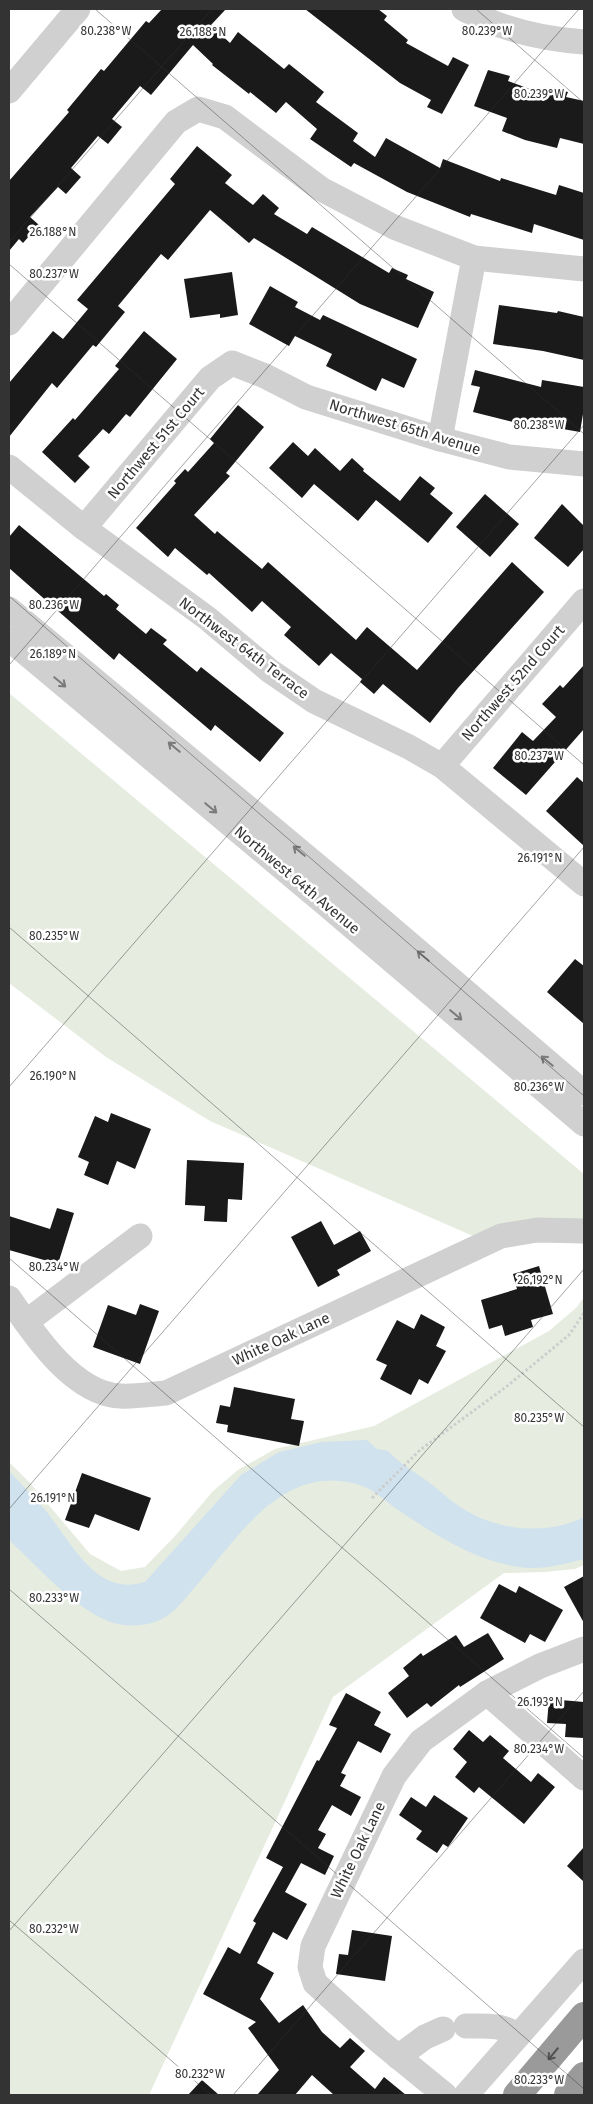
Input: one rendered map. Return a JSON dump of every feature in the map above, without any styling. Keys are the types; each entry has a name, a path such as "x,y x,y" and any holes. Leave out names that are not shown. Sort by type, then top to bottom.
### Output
{"highway":[{"path":"517,2095 584,2016"},
{"path":"568,2095 584,2076"}],"street":[{"path":"9,90 78,9"},
{"path":"464,9 484,20 551,39 584,42"},
{"path":"9,323 176,122 198,109 225,117 321,188 394,227 474,258 584,269"},
{"path":"440,439 474,258"},
{"name":"Northwest 65th Avenue","path":"232,364 265,376 306,397 440,439 509,457 584,464"},
{"name":"Northwest 51st Court","path":"84,528 210,378 232,364"},
{"name":"Northwest 64th Terrace","path":"9,466 84,528 207,618 270,671 314,701 409,747 442,766 584,884"},
{"name":"Northwest 52nd Court","path":"442,766 584,601"},
{"name":"Northwest 64th Avenue","path":"9,608 344,888 584,1093"},
{"name":"Northwest 64th Avenue","path":"9,639 328,906 584,1124"},
{"name":"White Oak Lane","path":"9,1298 57,1361 86,1386 119,1396 166,1393 501,1236 537,1230 584,1231"},
{"path":"26,1322 140,1236"},
{"name":"White Oak Lane","path":"445,2095 315,1984 310,1967 313,1946 394,1776 421,1741 487,1693 540,1666 584,1649"},
{"path":"487,1693 584,1778"},
{"path":"466,2095 584,1961"},
{"path":"398,2056 425,2036 454,2028 503,2028 518,2036"}],"path":[{"path":"372,1498 420,1450 506,1387 569,1336 584,1313"}],"shaded area":[{"path":"9,693 584,1174 584,1222 473,1236 210,1121 106,1057 9,983"},
{"path":"584,1297 584,1565 575,1569 545,1572 504,1573 333,1697 149,2095 9,2095 9,1462 31,1484 90,1554 121,1571 145,1567 175,1536 213,1491 238,1470 275,1449 374,1426 549,1331 577,1307"}],"water":[{"path":"367,1440 377,1449 388,1451 451,1501 480,1518 494,1523 525,1528 540,1528 570,1523 584,1517 584,1559 539,1568 513,1566 495,1562 443,1538 395,1508 371,1490 341,1481 323,1481 303,1485 285,1494 268,1506 237,1537 171,1613 161,1620 146,1624 122,1625 108,1621 81,1606 9,1540 9,1471 46,1511 80,1557 96,1572 109,1581 119,1584 130,1585 145,1582 241,1475 279,1452 322,1442"}],"building":[{"path":"162,9 226,9 211,25 230,43 238,32 284,69 289,64 324,92 316,102 358,133 353,141 375,157 386,138 440,168 443,159 500,181 501,178 556,195 559,185 584,193 584,240 534,224 532,233 471,214 470,217 407,192 354,163 351,167 310,139 317,129 286,102 276,113 212,65 193,45 151,95 140,86 112,119 122,127 108,144 98,136 71,168 81,177 66,194 58,187 30,217 39,225 23,243 19,239 9,251 9,181 69,112 67,110 101,69 104,71 146,21 149,23"},
{"path":"305,9 378,9 387,16 384,20 408,40 406,43 448,66 453,57 469,65 442,114 427,107 431,100 400,83"},
{"path":"488,70 510,76 508,81 549,96 551,88 568,92 566,97 584,101 584,144 560,138 557,148 525,140 502,131 507,118 474,106"},
{"path":"197,146 232,175 225,183 253,205 263,194 279,208 274,214 307,234 312,227 389,273 392,268 408,275 406,279 434,292 418,328 360,304 254,238 249,243 210,210 168,260 161,254 118,306 125,312 96,347 93,345 57,388 52,383 9,437 9,383 53,331 63,339 88,309 77,300 175,184 170,179"},
{"path":"232,272 238,315 220,318 220,314 190,318 184,279"},
{"path":"270,286 298,302 295,307 320,320 323,315 417,359 404,388 382,378 376,391 326,366 332,354 295,336 289,346 249,324"},
{"path":"499,305 557,313 558,311 584,317 584,360 543,351 493,344"},
{"path":"144,331 177,359 130,417 126,414 109,434 103,429 78,456 90,467 75,483 42,452 73,418 75,420 119,369 115,366"},
{"path":"475,370 541,387 542,380 584,387 584,408 580,432 522,422 521,424 473,412 480,387 471,385"},
{"path":"238,405 264,427 226,473 230,476 194,515 215,534 217,531 262,569 268,562 356,640 367,627 417,670 512,562 544,592 458,688 430,723 383,684 374,694 360,682 362,679 331,653 319,666 284,635 291,627 262,601 252,612 209,573 207,575 175,548 168,557 136,528 176,483 174,481 185,469 188,472 214,443 210,439"},
{"path":"293,442 308,456 315,448 340,471 352,458 364,469 363,471 400,501 420,476 435,488 430,494 453,513 428,543 376,500 358,521 314,484 302,498 269,468"},
{"path":"485,494 519,524 490,557 456,527"},
{"path":"562,504 584,526 584,549 568,567 534,538"},
{"path":"19,525 104,596 106,594 119,605 116,609 146,634 151,628 167,640 163,644 197,672 201,667 284,733 260,762 215,725 211,731 119,653 114,660 9,568 9,537"},
{"path":"584,665 584,729 526,795 493,768 522,732 533,741 556,717 542,704 560,685 563,688"},
{"path":"577,777 584,783 584,846 546,811"},
{"path":"575,959 584,966 584,1024 547,992"},
{"path":"111,1113 151,1129 135,1169 117,1161 108,1185 84,1175 89,1162 78,1157 95,1116 108,1122"},
{"path":"187,1160 244,1163 242,1200 228,1199 227,1222 204,1221 205,1206 185,1205"},
{"path":"57,1208 74,1213 58,1264 9,1250 9,1216 50,1229"},
{"path":"321,1221 334,1245 360,1231 371,1251 337,1270 340,1275 318,1287 291,1237"},
{"path":"539,1266 553,1314 531,1320 533,1327 505,1336 502,1325 489,1329 481,1300 517,1289 513,1274"},
{"path":"140,1304 159,1311 140,1364 93,1347 108,1305 136,1315"},
{"path":"421,1314 445,1327 436,1346 446,1351 428,1384 419,1379 411,1395 380,1379 387,1365 376,1360 397,1320 414,1329"},
{"path":"234,1387 295,1399 291,1419 304,1421 299,1446 227,1432 228,1425 216,1423 220,1405 230,1407"},
{"path":"82,1473 151,1498 139,1531 95,1514 89,1528 65,1520"},
{"path":"584,1576 584,1623 564,1587"},
{"path":"499,1584 516,1593 519,1586 563,1610 545,1642 530,1634 525,1643 480,1618"},
{"path":"488,1633 504,1659 460,1687 459,1685 431,1707 427,1703 407,1718 388,1693 409,1676 403,1668 421,1653 423,1656 456,1635 464,1647"},
{"path":"346,1693 381,1712 374,1725 391,1734 381,1753 358,1741 341,1773 346,1775 340,1786 361,1797 351,1816 332,1805 318,1830 326,1834 318,1848 334,1856 325,1875 301,1863 285,1892 307,1904 287,1940 273,1932 257,1963 274,1973 260,1999 279,2023 303,2005 322,2032 340,2048 350,2038 365,2051 350,2067 375,2089 384,2077 406,2095 334,2095 312,2075 295,2095 257,2095 279,2070 248,2028 256,2022 203,1994 228,1947 240,1954 256,1923 253,1921 283,1867 266,1858 317,1760 319,1761 337,1728 329,1725"},
{"path":"549,1699 584,1702 584,1738 565,1737 566,1724 547,1723"},
{"path":"469,1730 483,1742 490,1735 509,1751 503,1758 531,1782 538,1773 555,1787 524,1824 479,1787 474,1793 455,1777 467,1762 453,1749"},
{"path":"434,1795 468,1818 448,1847 443,1844 437,1853 416,1839 422,1831 399,1815 411,1797 426,1807"},
{"path":"584,1847 584,1882 567,1866"},
{"path":"352,1930 392,1936 385,1981 336,1974 339,1954 348,1955"},
{"path":"202,2080 219,2095 188,2095"}]}
